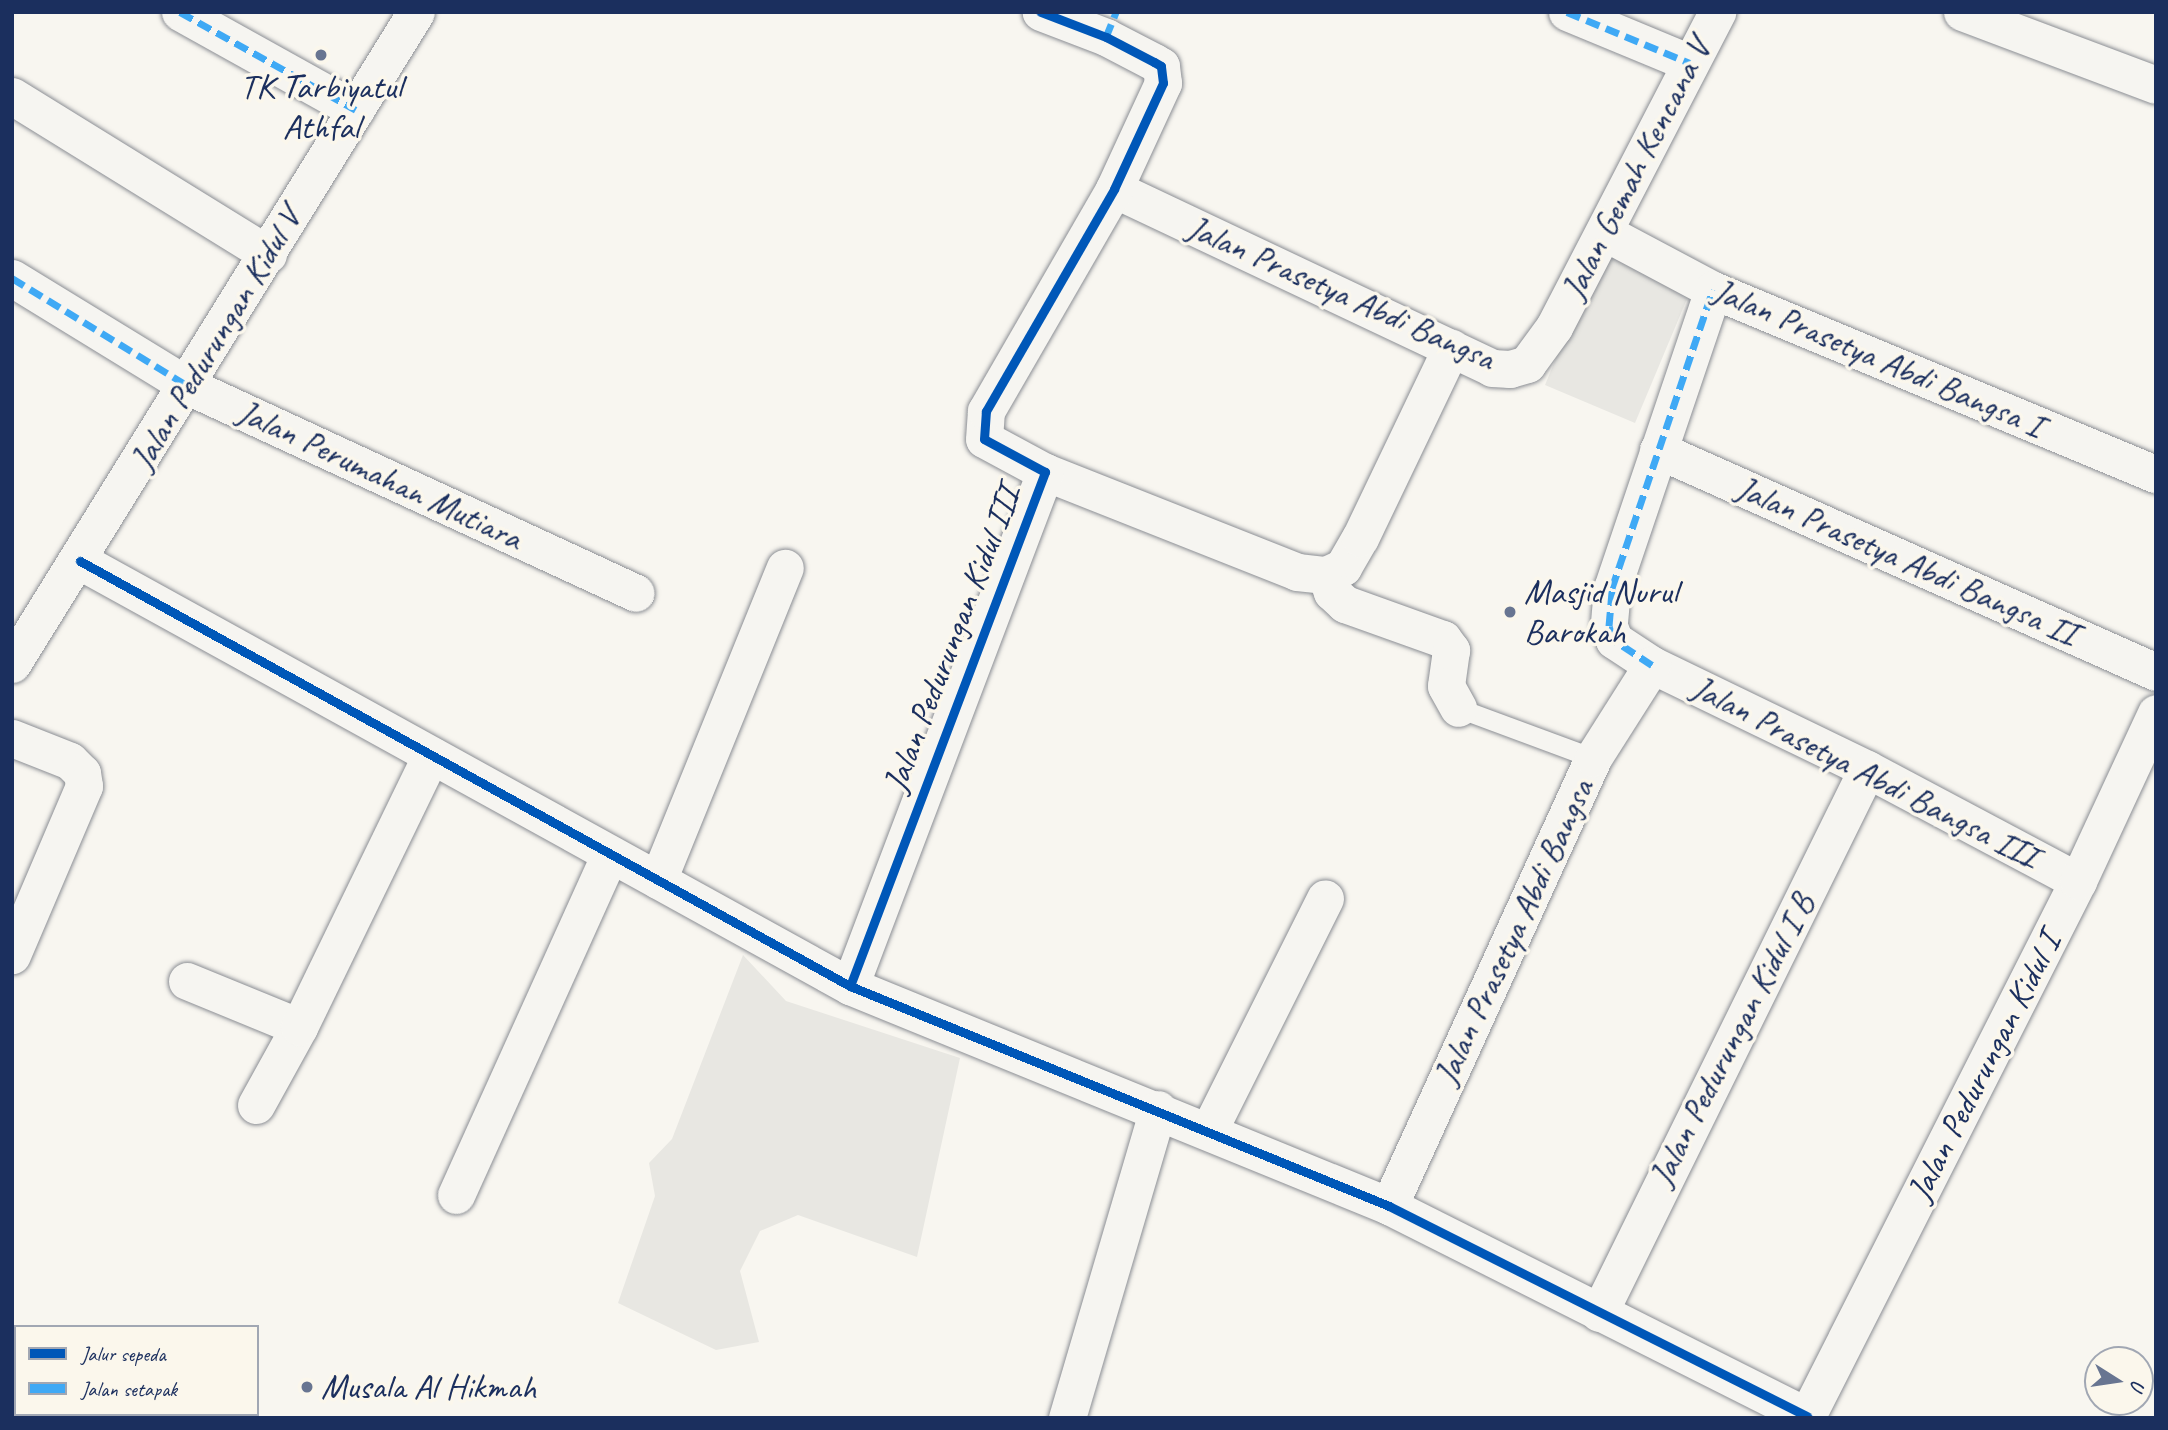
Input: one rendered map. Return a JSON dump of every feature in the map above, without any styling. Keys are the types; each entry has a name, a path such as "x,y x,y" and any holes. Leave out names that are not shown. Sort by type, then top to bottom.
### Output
{"street":[{"path":"180,12 356,110"},
{"name":"Jalan Pedurungan Kidul V","path":"12,664 80,561 416,12"},
{"path":"1041,12 1111,25"},
{"path":"1567,12 1690,64"},
{"name":"Jalan Gemah Kencana V","path":"1554,327 1717,12"},
{"path":"1962,12 2156,85"},
{"name":"Jalan Pedurungan Kidul III","path":"850,986 1045,472 984,439 982,425 1114,189 1164,73 1161,66 1111,25"},
{"path":"12,96 268,254"},
{"name":"Jalan Prasetya Abdi Bangsa","path":"1114,189 1492,368 1510,369 1527,364 1554,327"},
{"name":"Jalan Prasetya Abdi Bangsa I","path":"1604,232 1713,290 2156,474"},
{"name":"Jalan Perumahan Mutiara","path":"12,278 188,386 635,593"},
{"name":"Jalan Prasetya Abdi Bangsa III","path":"1713,290 1612,588 1609,610 1615,640 1651,665 1867,769 2078,881"},
{"path":"1045,472 1297,572 1326,575 1343,567 1360,538 1451,348"},
{"name":"Jalan Prasetya Abdi Bangsa II","path":"1658,450 2156,672"},
{"path":"80,561 850,986 1158,1108 1389,1206 1806,1417"},
{"path":"658,880 785,568"},
{"path":"1326,575 1332,592 1345,604 1443,639 1451,650 1446,686 1458,708"},
{"name":"Jalan Prasetya Abdi Bangsa","path":"1389,1206 1593,758 1651,665"},
{"name":"Jalan Pedurungan Kidul I","path":"1806,1417 2078,881 2156,713"},
{"path":"12,738 71,761 82,773 84,786 12,956"},
{"path":"256,1105 299,1027 431,755"},
{"name":"Jalan Pedurungan Kidul I B","path":"1599,1313 1867,769"},
{"path":"456,1195 610,854"},
{"path":"1209,1130 1325,898"},
{"path":"187,981 299,1027"},
{"path":"1067,1418 1158,1108"}],"lane":[{"path":"1458,708 1593,758"}],"shaded area":[{"path":"1601,249 1692,287 1635,423 1545,385"},
{"path":"743,955 786,1001 960,1058 917,1257 798,1215 760,1231 740,1271 759,1342 716,1350 618,1303 655,1196 649,1163 672,1139"}],"marked path":[{"path":"180,12 356,110"},
{"path":"1106,37 1116,12"},
{"path":"1567,12 1690,63"},
{"path":"12,278 188,386"},
{"path":"1652,665 1614,640 1609,626 1612,588 1713,290"}],"cycle path":[{"path":"850,986 1045,472 984,439 986,411 1114,189 1163,83 1161,66 1106,37 1041,12"},
{"path":"80,561 850,986 1389,1206 1807,1416"}],"place":[{"name":"TK Tarbiyatul Athfal","path":"321,55"},
{"name":"Masjid Nurul Barokah","path":"1510,612"},
{"name":"Musala Al Hikmah","path":"307,1387"}]}
